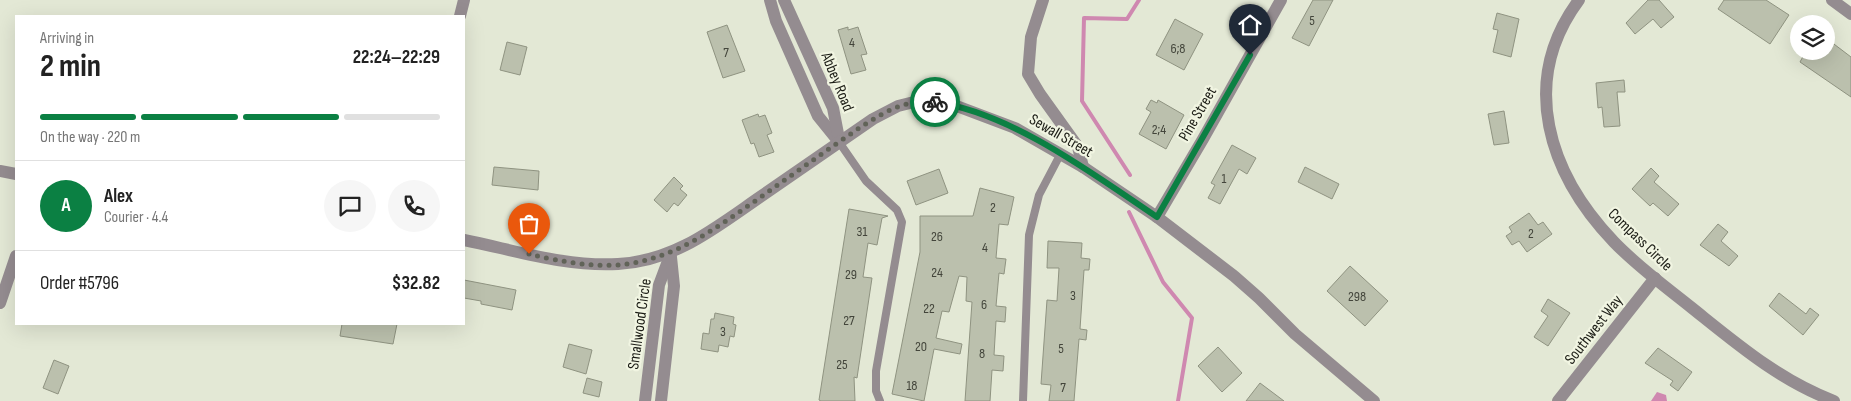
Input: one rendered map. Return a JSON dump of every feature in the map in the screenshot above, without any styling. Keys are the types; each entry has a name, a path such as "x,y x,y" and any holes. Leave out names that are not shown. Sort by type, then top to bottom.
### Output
{"street":[{"path":"460,15 464,0"},
{"name":"Abbey Road","path":"770,0 776,21 818,116 839,142"},
{"name":"Abbey Road","path":"784,0 833,108 839,142"},
{"path":"1044,0 1031,37 1028,74 1078,147 1083,167"},
{"name":"Pine Street","path":"1157,217 1281,0"},
{"name":"Compass Circle","path":"1578,0 1566,18 1550,56 1545,95 1550,135 1564,173 1585,208 1614,242 1655,278 1762,363 1805,389 1834,401"},
{"path":"1832,0 1851,14"},
{"name":"Sewall Street","path":"465,240 544,258 586,263 616,264 638,262 671,253 693,243 728,222 873,119 898,106 910,103 931,102 954,105 1015,128 1083,167 1157,217 1247,287 1295,334 1374,401"},
{"path":"0,171 15,174"},
{"name":"Smallwood Circle","path":"645,401 660,285 671,253"},
{"name":"Smallwood Circle","path":"661,401 674,286 671,253"},
{"path":"0,303 15,259"},
{"name":"Southwest Way","path":"1558,401 1655,278"}],"lane":[{"path":"776,21 790,16"},
{"path":"803,82 818,75"},
{"path":"839,142 866,180 897,210 902,222 876,371 876,391 880,401"},
{"path":"1023,401 1029,235 1040,195 1060,155"}],"shaded area":[{"path":"1657,392 1666,395 1667,401 1651,401"}],"building":[{"path":"1313,0 1333,0 1309,46 1292,38"},
{"path":"1648,0 1659,0 1674,17 1661,28 1653,19 1635,34 1626,23"},
{"path":"1724,0 1766,0 1789,15 1770,44 1718,9"},
{"path":"1497,13 1519,19 1511,57 1493,52 1498,30 1493,29"},
{"path":"1175,19 1203,34 1184,70 1156,55"},
{"path":"727,25 745,71 723,78 707,32"},
{"path":"848,27 848,30 858,27 867,54 861,55 866,70 851,74 838,30"},
{"path":"507,42 527,47 520,75 500,70"},
{"path":"1835,45 1851,57 1851,97 1800,62 1801,60 1835,60"},
{"path":"1624,80 1625,92 1617,92 1620,126 1604,127 1602,107 1598,108 1596,83"},
{"path":"1151,100 1157,103 1158,100 1184,115 1166,149 1139,134 1151,112 1146,109"},
{"path":"1504,111 1509,143 1494,145 1488,114"},
{"path":"758,114 759,117 765,115 772,133 767,135 774,152 759,157 754,143 751,144 742,120"},
{"path":"1232,145 1256,158 1247,174 1239,169 1220,204 1208,198 1215,185 1211,183"},
{"path":"494,167 539,171 538,190 492,185"},
{"path":"1305,167 1339,184 1332,199 1298,182"},
{"path":"1651,168 1659,176 1654,182 1679,204 1668,216 1653,203 1650,206 1632,189"},
{"path":"939,169 948,193 916,205 907,181"},
{"path":"674,177 683,186 680,189 687,195 678,206 674,203 667,212 654,200"},
{"path":"980,188 1014,197 1008,225 999,224 996,258 1006,259 1004,274 999,273 996,306 1006,307 1005,322 996,321 994,355 1004,356 1003,371 992,370 990,401 965,401 972,302 966,301 967,277 959,276 949,312 942,311 936,338 962,344 960,354 934,349 924,401 892,394 920,252 920,216 973,216"},
{"path":"849,209 888,216 882,218 877,245 868,243 863,277 872,278 857,378 854,377 855,401 821,401 819,400"},
{"path":"1529,213 1538,225 1543,222 1552,234 1527,252 1519,241 1512,245 1506,236 1512,232 1509,227"},
{"path":"1718,224 1728,232 1721,241 1738,256 1729,266 1700,245"},
{"path":"1048,241 1082,243 1081,258 1090,259 1089,270 1084,270 1080,329 1087,330 1086,340 1079,339 1074,401 1049,401 1051,385 1041,384 1047,300 1057,301 1059,268 1047,268"},
{"path":"1350,266 1388,301 1365,326 1327,291"},
{"path":"465,280 516,290 512,310 481,304 481,301 465,298"},
{"path":"1779,293 1806,314 1810,308 1819,315 1803,335 1769,306"},
{"path":"1548,299 1570,313 1548,346 1534,337 1548,316 1541,311"},
{"path":"715,313 734,317 733,324 736,325 734,337 730,336 728,347 719,345 718,352 701,349 703,333 709,334 711,319 714,319"},
{"path":"342,325 397,325 393,344 340,336"},
{"path":"569,344 592,350 586,374 563,367"},
{"path":"1218,347 1242,373 1222,392 1198,366"},
{"path":"1658,348 1692,372 1678,391 1670,385 1673,381 1645,363"},
{"path":"54,360 69,366 58,394 43,388"},
{"path":"587,378 602,382 599,397 583,393"},
{"path":"1260,383 1284,401 1246,401"}],"waterway":[{"path":"1130,175 1082,101 1084,18 1127,19 1139,0"},
{"path":"1129,212 1163,282 1192,318 1178,401"}],"way so far":[{"path":"529,254 544,258 578,262 616,264 638,262 671,253 693,243 728,222 757,199 873,119 898,106 910,103 935,102"}],"route":[{"path":"935,102 954,105 1015,128 1083,167 1157,217 1250,55"}]}
